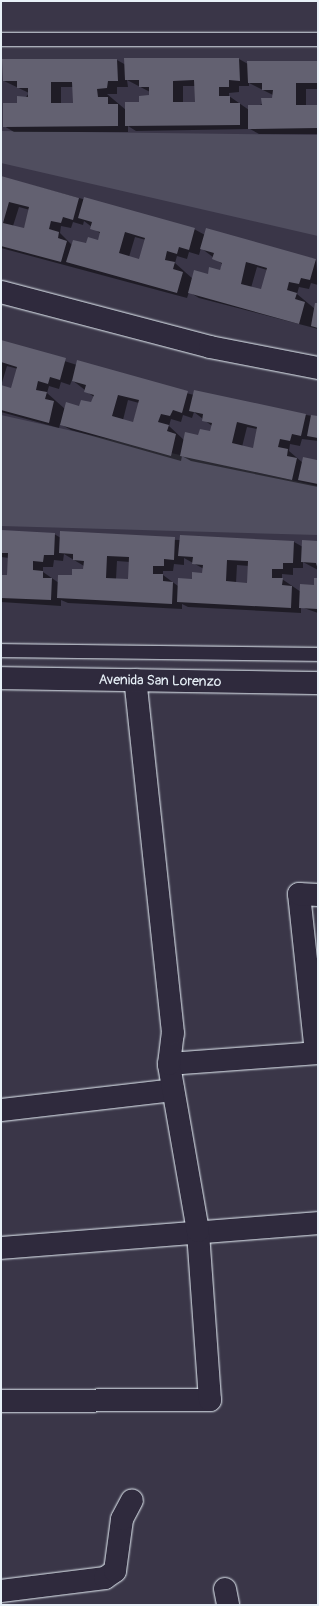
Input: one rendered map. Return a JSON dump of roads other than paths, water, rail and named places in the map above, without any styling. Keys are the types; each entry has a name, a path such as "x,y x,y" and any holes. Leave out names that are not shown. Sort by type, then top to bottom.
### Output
{"street":[{"path":"1,292 210,347 318,368"},
{"name":"Avenida San Lorenzo","path":"1,678 318,683"},
{"path":"1,1401 210,1400 198,1231 169,1064 173,1033 135,680"},
{"path":"169,1064 317,1053 299,894 318,895"},
{"path":"1,1110 173,1090"},
{"path":"1,1248 198,1231 318,1223"},
{"path":"1,1591 105,1578 115,1571 122,1519 132,1500"}],"lane":[{"path":"1,39 318,39"},
{"path":"1,650 318,654"}]}
